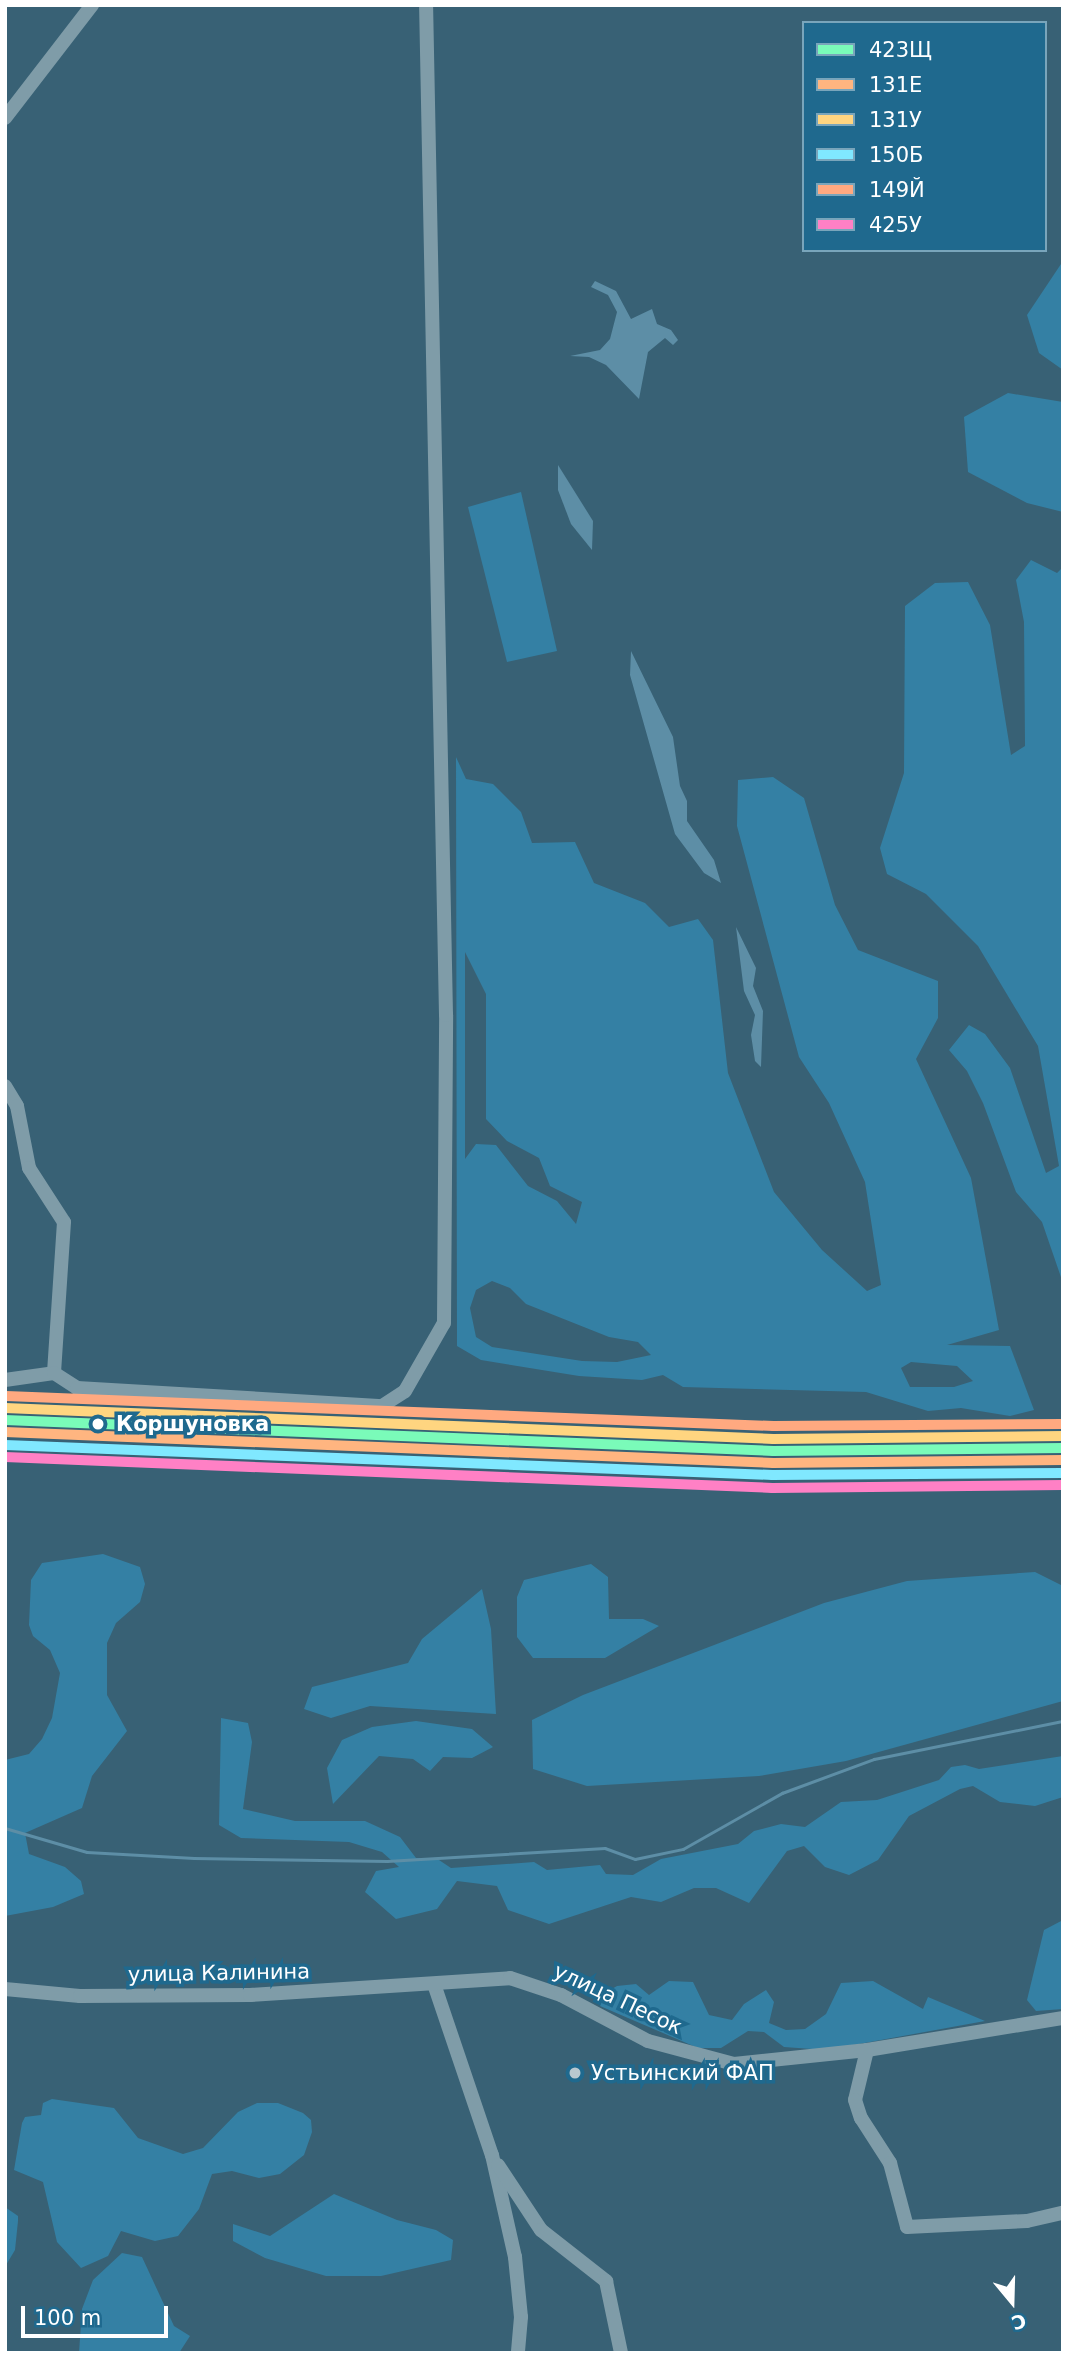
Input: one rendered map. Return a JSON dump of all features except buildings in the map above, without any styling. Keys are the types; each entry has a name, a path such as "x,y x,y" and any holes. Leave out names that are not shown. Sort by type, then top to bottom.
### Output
{"street":[{"path":"5,118 92,5"},
{"path":"5,1380 54,1373 77,1388 382,1406 405,1391 444,1323 446,1015 426,5"},
{"path":"5,1086 17,1106 29,1168 64,1222 54,1373"},
{"name":"улица Песок","path":"434,1984 499,1978 537,1984 648,2041 734,2064 867,2050 1063,2018"},
{"path":"434,1984 492,2155 515,2257 521,2317 518,2353"},
{"name":"улица Калинина","path":"5,1989 80,1996 250,1995 434,1984"},
{"path":"867,2050 855,2100 861,2118 890,2163 907,2227 1027,2221 1063,2213"},
{"path":"492,2155 541,2230 606,2281 621,2353"}],"shaded area":[{"path":"1063,261 1063,370 1039,353 1027,315"},
{"path":"595,281 616,291 631,319 652,309 657,324 671,330 678,340 673,345 665,338 648,352 639,399 606,365 589,357 570,356 600,350 610,339 617,312 608,295 591,287"},
{"path":"1008,393 1063,402 1063,512 1027,503 968,472 964,417"},
{"path":"558,465 593,521 592,550 571,524 558,490"},
{"path":"521,492 557,651 507,662 468,507"},
{"path":"1031,560 1057,573 1063,567 1063,1283 1042,1222 1016,1192 983,1103 967,1071 949,1050 969,1025 985,1034 1010,1068 1046,1173 1059,1166 1038,1046 978,946 926,894 887,874 880,848 904,773 905,606 935,583 968,582 990,625 1011,755 1025,746 1024,622 1016,580"},
{"path":"631,651 673,737 680,786 687,801 687,821 714,860 721,883 704,873 675,834 630,675"},
{"path":"456,757 466,779 493,784 521,812 532,843 575,842 594,883 645,903 669,927 698,919 713,940 728,1073 774,1192 822,1250 867,1291 881,1285 865,1182 829,1103 799,1057 737,826 738,780 773,777 804,798 835,905 858,950 938,981 938,1018 916,1059 971,1178 999,1330 947,1345 1010,1346 1034,1410 1010,1416 961,1408 928,1411 866,1392 683,1387 663,1375 642,1380 579,1376 481,1360 457,1346","holes":["465,952 486,994 486,1119 507,1141 539,1158 550,1186 582,1202 576,1224 557,1201 528,1186 496,1145 476,1144 465,1159","492,1281 510,1288 526,1304 609,1337 638,1342 651,1355 617,1362 582,1361 492,1347 476,1337 470,1308 476,1290","911,1362 957,1366 973,1381 954,1387 910,1387 901,1368"]},
{"path":"736,927 756,968 753,986 763,1011 761,1067 755,1061 751,1035 755,1015 744,991"},
{"path":"103,1554 140,1567 145,1584 140,1602 116,1623 107,1643 107,1695 127,1731 92,1776 82,1808 25,1833 29,1854 65,1867 81,1881 84,1894 53,1907 5,1916 5,1760 29,1754 42,1739 52,1718 60,1673 50,1650 33,1636 29,1625 31,1580 42,1563"},
{"path":"591,1564 608,1577 609,1619 643,1619 659,1626 605,1658 533,1658 517,1637 517,1597 524,1580"},
{"path":"1035,1572 1061,1585 1063,1701 846,1761 759,1776 587,1786 533,1769 532,1720 583,1695 824,1603 907,1581"},
{"path":"482,1589 491,1629 496,1714 370,1706 331,1718 304,1709 312,1687 408,1663 422,1639"},
{"path":"221,1718 248,1723 252,1742 243,1809 295,1821 365,1821 400,1837 416,1858 436,1858 451,1868 534,1862 547,1870 600,1865 606,1874 633,1875 661,1859 738,1844 754,1831 781,1824 805,1827 841,1802 877,1800 939,1780 951,1767 965,1765 979,1769 1063,1756 1063,1797 1035,1806 1000,1802 973,1786 960,1789 909,1816 878,1860 849,1875 825,1867 804,1846 787,1851 749,1903 716,1888 694,1888 661,1902 631,1897 549,1924 508,1910 497,1886 457,1881 437,1909 396,1919 365,1892 376,1871 399,1867 382,1852 349,1842 241,1838 219,1825"},
{"path":"416,1721 472,1729 493,1747 472,1758 443,1757 430,1771 413,1759 379,1756 333,1804 327,1768 342,1740 372,1727"},
{"path":"1063,1920 1063,2009 1036,2011 1027,2000 1044,1930"},
{"path":"669,1981 693,1982 709,2015 732,2020 744,2004 766,1990 774,2002 769,2023 786,2030 805,2029 826,2014 841,1983 873,1981 923,2009 928,1997 985,2021 826,2050 784,2047 764,2032 748,2031 721,2048 698,2048 600,2006 603,1994 617,1986 636,1984 649,1995"},
{"path":"52,2099 114,2108 138,2138 183,2154 203,2148 238,2112 257,2103 278,2103 303,2113 311,2120 312,2132 304,2155 280,2174 259,2178 232,2171 212,2174 199,2209 178,2236 155,2241 121,2231 108,2256 81,2268 57,2242 43,2182 14,2170 25,2117 41,2115 43,2103"},
{"path":"334,2194 397,2220 436,2230 453,2240 451,2260 381,2276 326,2276 265,2258 233,2241 233,2224 270,2236"},
{"path":"5,2207 18,2216 15,2250 6,2265"},
{"path":"122,2253 142,2257 174,2326 190,2336 179,2353 79,2353 82,2309 93,2280"}],"waterway":[{"path":"5,1828 87,1852 194,1858 387,1861 605,1848 635,1859 683,1849 782,1793 874,1759 1063,1721"}],"transit line":[{"name":"149Й","path":"6,1396 773,1426 1063,1424"},
{"name":"131У","path":"5,1408 773,1439 1063,1436"},
{"name":"423Щ","path":"5,1420 773,1451 1063,1448"},
{"name":"131Е","path":"5,1432 773,1463 1063,1460"},
{"name":"150Б","path":"5,1445 772,1475 1063,1473"},
{"name":"425У","path":"5,1457 772,1488 1063,1485"}],"place":[{"name":"Коршуновка","path":"98,1424"},
{"name":"Устьинский ФАП","path":"575,2073"}]}
